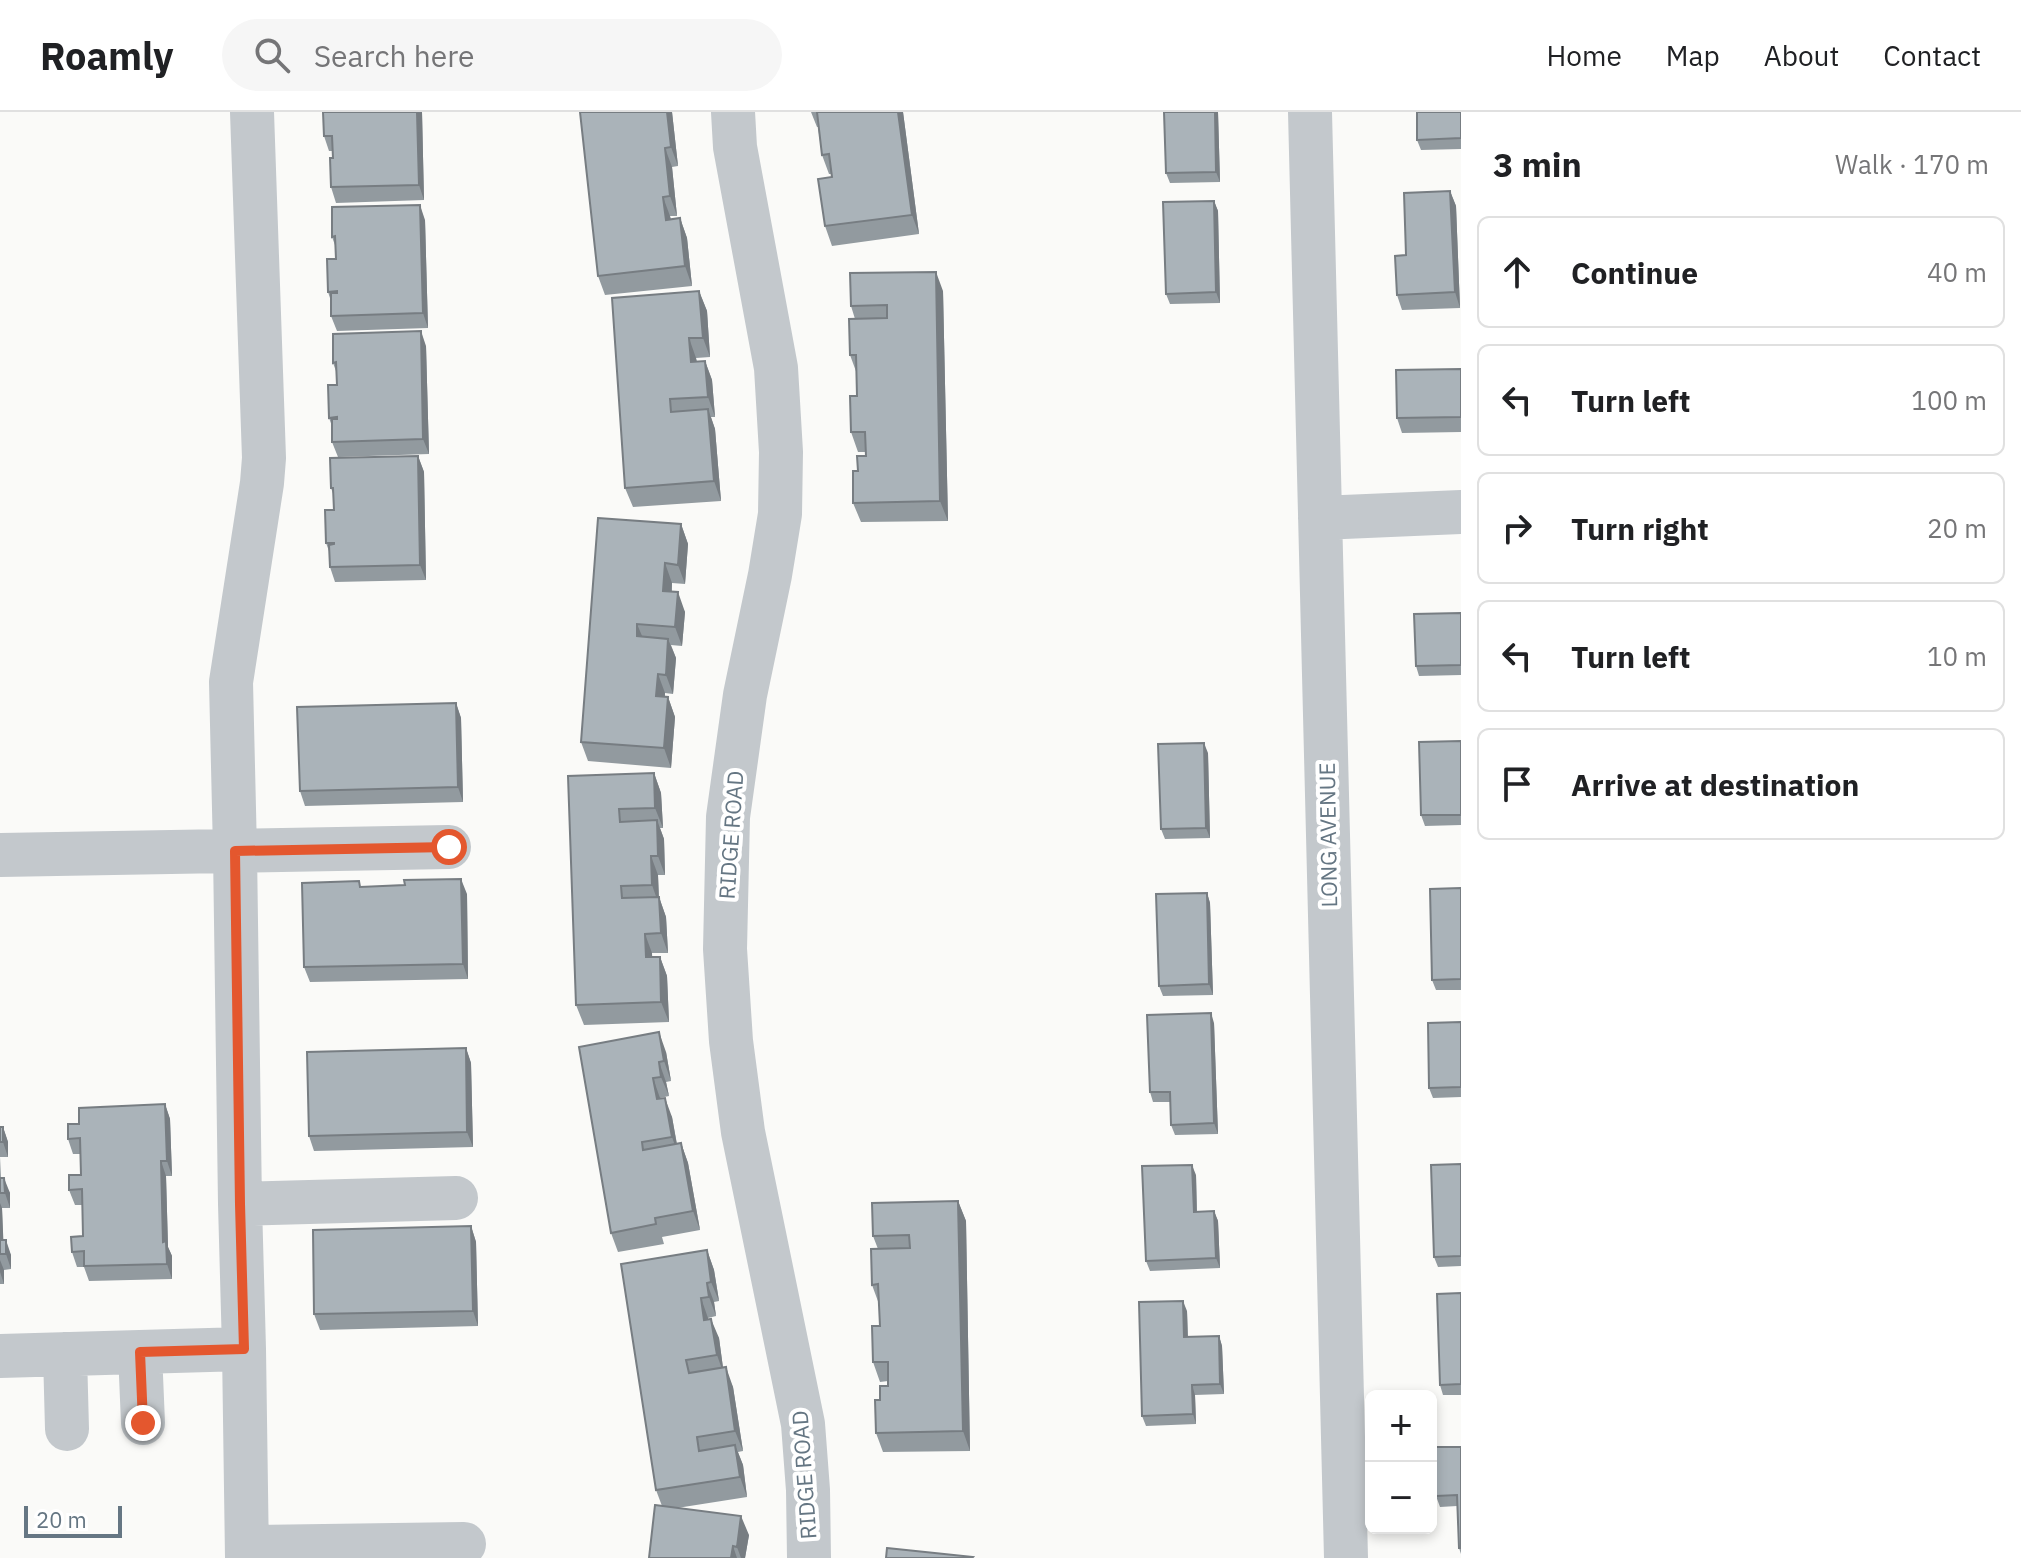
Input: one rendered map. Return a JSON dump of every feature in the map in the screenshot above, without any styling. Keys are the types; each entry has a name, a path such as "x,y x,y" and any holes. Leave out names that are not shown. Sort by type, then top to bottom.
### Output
{"street":[{"path":"252,112 264,458 231,682 247,1553 464,1544"},
{"name":"RIDGE ROAD","path":"733,112 735,147 776,368 781,452 780,514 745,695 728,817 726,964 731,1041 743,1132 803,1424 809,1558"},
{"name":"LONG AVENUE","path":"1310,112 1346,1558"},
{"path":"1320,518 1461,512"},
{"path":"0,855 449,847"},
{"path":"240,1204 456,1198"},
{"path":"0,1356 244,1349"},
{"path":"140,1352 143,1423"},
{"path":"65,1354 67,1429"}],"building":[{"path":"323,112 417,112 419,185 331,187 332,136 324,136"},
{"path":"580,112 667,112 671,147 665,148 670,196 663,197 666,220 680,218 685,266 598,276"},
{"path":"817,112 898,112 912,215 825,226 818,179 832,177 829,154 822,155"},
{"path":"1164,112 1215,112 1216,172 1166,173"},
{"path":"1417,112 1461,112 1461,138 1417,140"},
{"path":"1450,191 1455,292 1397,295 1395,256 1406,255 1404,193"},
{"path":"1214,201 1216,292 1166,294 1163,202"},
{"path":"420,205 423,313 331,316 331,293 337,293 328,292 327,259 336,259 332,207"},
{"path":"936,272 940,501 853,503 853,471 858,471 857,456 866,456 865,432 851,432 850,396 857,396 856,355 850,355 849,319 887,318 887,305 851,306 850,273"},
{"path":"699,291 703,338 689,338 691,362 705,361 708,397 670,399 671,412 708,409 714,481 625,488 612,298"},
{"path":"421,331 423,439 332,442 332,419 337,419 329,418 328,385 337,385 333,334"},
{"path":"1461,369 1461,417 1397,418 1396,370"},
{"path":"418,456 420,565 330,567 329,545 334,543 326,543 325,510 334,510 330,458"},
{"path":"598,518 681,524 678,565 665,563 663,591 678,592 675,627 637,624 637,636 668,639 666,675 658,674 656,696 668,697 664,748 581,742"},
{"path":"1461,613 1461,665 1416,666 1414,614"},
{"path":"456,703 458,787 300,791 297,707"},
{"path":"1461,741 1461,815 1421,815 1419,742"},
{"path":"1204,743 1206,828 1161,829 1158,744"},
{"path":"654,773 655,808 619,809 620,822 657,820 658,856 651,856 652,885 621,886 622,898 659,897 661,933 645,934 646,957 660,957 661,1002 576,1005 568,776"},
{"path":"461,879 463,964 304,967 302,883 359,881 360,887 405,885 404,880"},
{"path":"1461,888 1461,979 1432,980 1430,889"},
{"path":"1207,893 1209,984 1159,986 1156,894"},
{"path":"1211,1013 1214,1123 1171,1125 1170,1092 1150,1092 1147,1015"},
{"path":"1461,1022 1461,1087 1429,1088 1428,1023"},
{"path":"659,1032 664,1061 659,1062 661,1077 653,1078 657,1099 665,1098 672,1137 642,1142 643,1150 681,1143 693,1211 655,1218 656,1224 611,1233 579,1047"},
{"path":"466,1048 467,1132 309,1136 307,1052"},
{"path":"165,1104 167,1161 161,1161 163,1242 166,1241 167,1264 84,1266 84,1251 72,1252 71,1237 83,1236 82,1189 69,1190 69,1175 81,1175 80,1138 68,1139 68,1124 79,1124 79,1108"},
{"path":"0,1127 3,1127 3,1142 0,1142"},
{"path":"1461,1164 1461,1256 1434,1257 1431,1165"},
{"path":"1192,1165 1194,1212 1214,1211 1216,1258 1146,1261 1142,1166"},
{"path":"0,1178 4,1178 5,1193 0,1193"},
{"path":"958,1201 963,1431 876,1433 875,1400 880,1400 880,1386 888,1386 888,1362 873,1362 872,1326 880,1326 878,1284 872,1285 871,1249 910,1248 909,1235 873,1236 872,1203"},
{"path":"471,1226 473,1311 314,1314 313,1230"},
{"path":"0,1240 6,1240 6,1254 0,1254"},
{"path":"707,1250 711,1282 707,1283 709,1297 701,1298 704,1320 711,1319 717,1355 686,1360 689,1373 726,1367 735,1431 697,1437 699,1451 735,1445 740,1477 656,1490 621,1264"},
{"path":"1461,1293 1461,1384 1440,1385 1437,1294"},
{"path":"1183,1301 1184,1337 1219,1336 1220,1384 1192,1385 1193,1414 1142,1416 1139,1302"},
{"path":"1437,1447 1461,1447 1461,1548 1459,1548 1457,1495 1437,1496"},
{"path":"655,1505 741,1516 737,1547 733,1546 731,1558 649,1558"},
{"path":"887,1548 973,1557 886,1558"}],"route":[{"path":"143,1423 140,1352 244,1349 235,851 449,847"}]}
